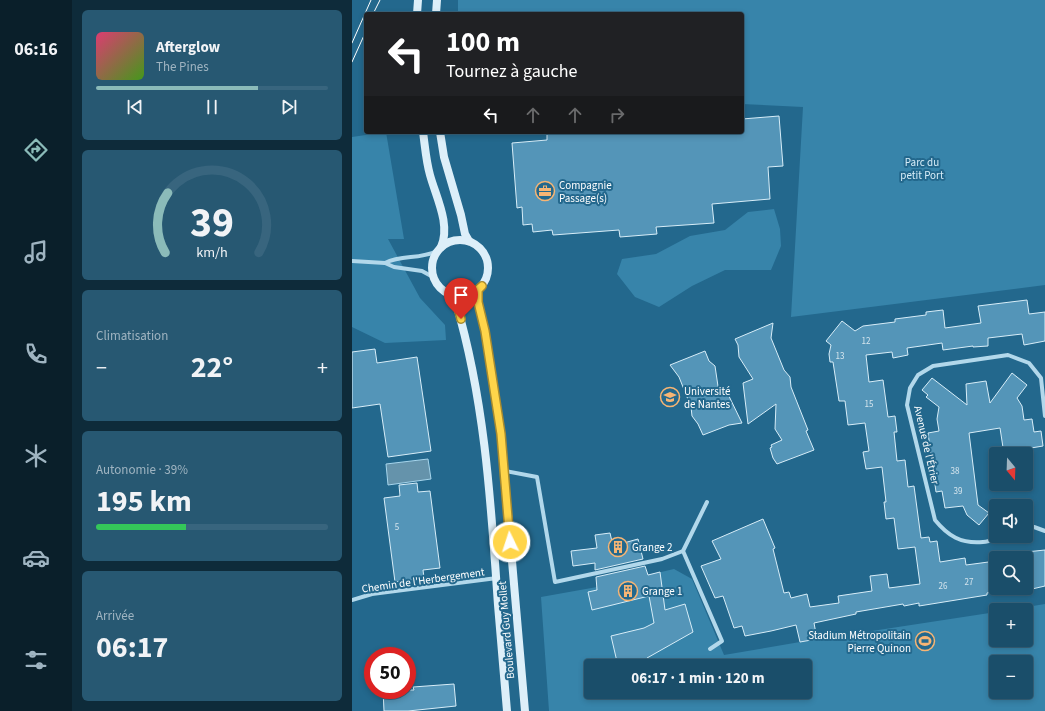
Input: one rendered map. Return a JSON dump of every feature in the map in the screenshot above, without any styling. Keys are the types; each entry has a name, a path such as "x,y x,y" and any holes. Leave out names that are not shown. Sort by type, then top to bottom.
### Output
{"main road":[{"path":"417,12 418,0"},
{"path":"436,12 437,0"},
{"path":"423,134 427,160 446,234 439,249 432,264 433,277 438,286 450,294 465,296 482,286 488,272 488,261 479,247 462,239 447,242 439,249"},
{"path":"440,134 444,157 465,234 469,241"},
{"name":"Boulevard Guy Mollet","path":"482,286 478,290 478,302 485,331 505,471 525,711"},
{"name":"Boulevard Guy Mollet","path":"450,294 456,303 469,350 489,480 507,711"}],"street":[{"path":"385,263 394,258 425,256 439,249"},
{"path":"352,261 385,263 394,267 422,271 433,277"},
{"name":"Avenue de l'Étrier","path":"989,540 983,542 959,540 944,532 935,520 908,405 910,388 918,375 933,366 1008,355 1029,363 1041,378 1045,416"},
{"path":"505,471 537,477 555,582 662,559 683,551 708,502"},
{"path":"1033,527 1045,531"},
{"path":"683,551 722,641 710,649"},
{"name":"Chemin de l'Herbergement","path":"352,600 372,594 497,578"}],"green space":[{"name":"Parc du petit Port","path":"458,0 1045,0 1045,285 791,317 803,107 744,104 744,12 458,12"},
{"path":"372,134 386,134 404,239 388,239 420,298 445,325 446,340 385,343 352,327 352,137"},
{"path":"774,209 780,229 781,246 771,270 725,270 692,286 659,307 635,297 617,274 622,259 656,254 690,236 725,230 748,212"},
{"name":"Stadium Métropolitain Pierre Quinon","path":"674,569 692,579 724,655 989,613 989,647 1033,647 1033,606 1045,604 1045,711 549,711 541,597 597,587"}],"shaded area":[{"path":"428,459 431,479 388,485 386,464"}],"building":[{"path":"779,116 783,166 768,167 770,199 712,204 714,223 656,227 657,234 620,237 619,230 553,235 552,230 533,232 532,224 523,225 522,207 517,208 512,143 547,140 547,134 744,134 744,119"},
{"path":"1027,300 1029,314 1045,312 1045,341 1024,345 1022,334 988,338 988,346 973,346 943,350 942,343 907,348 908,355 893,358 892,352 866,355 869,382 883,380 888,417 895,416 897,432 894,432 897,461 905,460 908,487 914,486 921,538 929,537 930,542 937,541 940,562 965,558 966,565 989,562 989,593 987,593 987,595 919,606 919,603 904,606 903,604 856,612 856,614 814,623 817,639 800,642 796,625 745,636 742,626 734,628 723,596 715,598 701,566 721,559 712,541 763,519 775,548 773,549 784,593 789,592 791,598 807,594 810,607 839,603 838,596 872,591 870,576 887,574 889,588 920,584 915,547 898,549 894,518 886,519 884,502 886,502 882,467 866,469 863,452 869,451 865,423 848,425 845,401 839,401 833,362 830,362 829,354 831,345 826,341 842,321 855,331 863,326 895,322 895,319 926,315 926,312 943,310 945,328 981,323 978,306"},
{"path":"773,323 771,338 784,370 790,377 791,387 808,430 806,431 814,450 777,464 773,458 770,448 772,447 771,445 782,440 775,429 776,404 748,424 743,383 753,379 739,357 738,345 735,339"},
{"path":"375,349 377,363 417,357 431,451 388,457 380,404 352,408 352,352"},
{"path":"705,351 709,361 715,366 719,393 726,390 742,423 729,425 703,435 692,416 691,407 679,377 670,365"},
{"path":"1012,373 1027,385 1017,398 1022,406 1024,420 1032,419 1034,432 1041,431 1043,446 1033,448 1003,447 1000,428 969,433 978,505 989,513 979,525 967,515 963,506 945,508 942,491 936,492 928,433 939,431 937,419 939,407 926,397 928,395 922,390 932,378 967,405 966,384 986,381 990,403"},
{"path":"417,483 418,492 430,491 440,568 423,570 424,578 395,582 384,498 400,496 399,485"},
{"path":"610,533 613,546 638,539 643,559 595,570 595,563 573,566 571,551 597,548 595,535"},
{"path":"1045,550 1045,586 1033,589 1033,551"},
{"path":"645,566 648,575 660,572 665,610 685,604 693,632 647,659 616,659 611,636 644,628 654,623 649,596 592,610 588,592 597,590 596,577"},
{"path":"454,684 456,706 408,711 384,711 383,699 416,699 416,687"}],"tram line":[{"path":"366,12 371,0"},
{"path":"374,12 380,0"},
{"path":"352,43 364,16"},
{"path":"352,62 364,35"}],"place":[{"name":"Compagnie Passage(s)","path":"545,191"},
{"name":"Université de Nantes","path":"670,397"},
{"name":"Grange 2","path":"618,547"},
{"name":"Grange 1","path":"628,591"},
{"name":"Stadium Métropolitain Pierre Quinon","path":"925,641"}],"route":[{"path":"461,319 456,303 450,294 465,296 482,286 478,290 478,302 485,331 496,396 505,471 510,542"}]}
